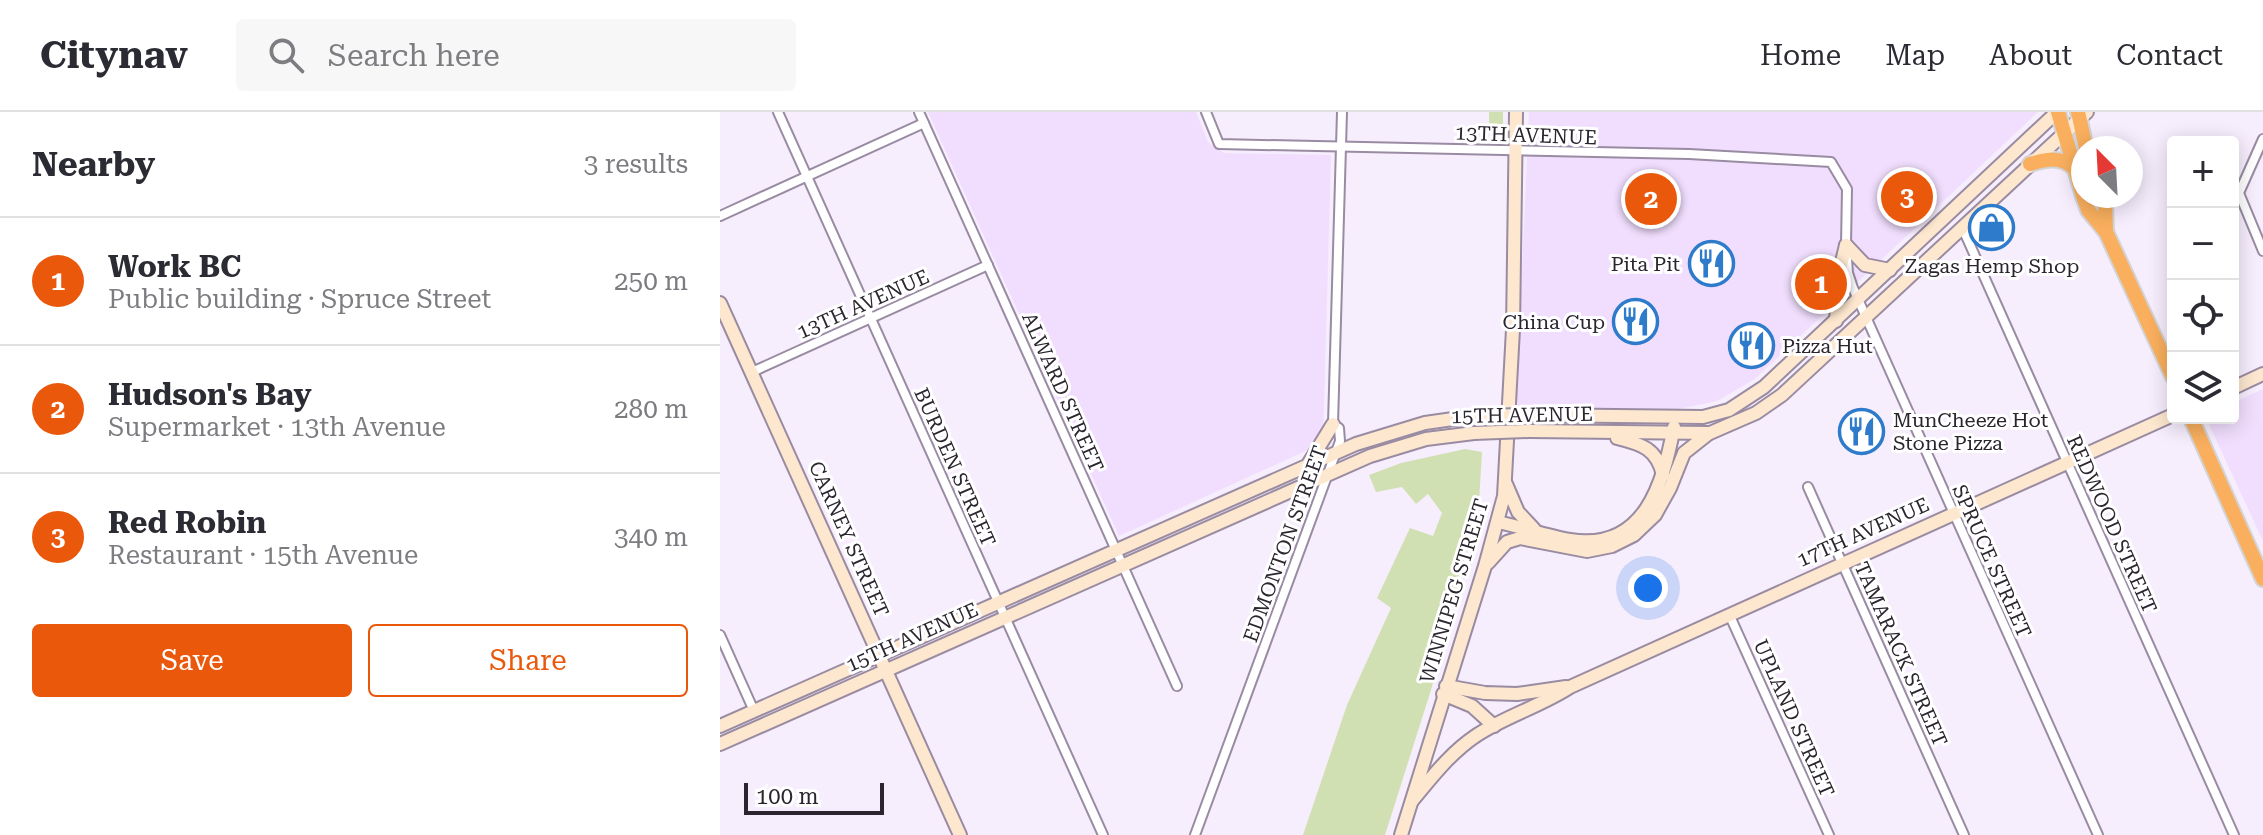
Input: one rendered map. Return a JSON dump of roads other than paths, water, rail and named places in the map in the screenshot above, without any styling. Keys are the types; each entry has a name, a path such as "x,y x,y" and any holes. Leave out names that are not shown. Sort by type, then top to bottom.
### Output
{"highway":[{"path":"2057,112 2071,159"},
{"path":"2082,115 2085,136"},
{"path":"2030,164 2057,159 2071,165"},
{"path":"2087,208 2106,232 2167,364"},
{"path":"2103,208 2106,232"},
{"path":"2194,424 2263,579"}],"main road":[{"name":"WINNIPEG STREET","path":"1401,835 1498,522 1505,481 1513,329 1516,112"},
{"name":"15TH AVENUE","path":"720,726 1338,451 1410,427 1474,416 1703,417 1729,410 1764,387 2057,112"},
{"name":"15TH AVENUE","path":"720,744 1370,456 1412,443 1474,433 1710,433 1740,422 1774,401 2082,115"},
{"path":"1846,245 1865,265 1890,270"},
{"path":"1836,321 1840,270 1846,245"},
{"name":"CARNEY STREET","path":"720,303 960,835"},
{"path":"2239,385 2263,374"},
{"path":"1498,522 1570,540 1587,541 1608,538 1628,528 1648,509 1663,476 1676,417"},
{"name":"17TH AVENUE","path":"1412,801 1452,755 1494,726 1552,699 1570,687 2167,418"},
{"path":"1307,466 1333,424"},
{"path":"1594,432 1648,447 1657,458 1663,476"},
{"path":"1485,566 1507,542 1520,538 1587,551 1612,546 1634,535 1655,515 1684,453 1710,433"},
{"path":"1505,481 1518,512 1535,531"},
{"name":"17TH AVENUE","path":"1445,690 1517,694 1570,687"},
{"path":"1445,690 1472,706 1494,726"}],"street":[{"name":"BURDEN STREET","path":"778,112 1103,835"},
{"name":"ALWARD STREET","path":"919,112 1177,686"},
{"name":"13TH AVENUE","path":"1206,112 1219,144 1689,154 1831,162"},
{"name":"EDMONTON STREET","path":"1195,835 1338,451 1339,428 1333,424 1342,112"},
{"path":"720,216 924,123"},
{"path":"2263,139 2239,193 2263,251"},
{"name":"SPRUCE STREET","path":"1831,162 1847,189 1848,273 2098,835"},
{"name":"REDWOOD STREET","path":"1961,226 2234,835"},
{"name":"13TH AVENUE","path":"752,372 988,265"},
{"name":"TAMARACK STREET","path":"1808,487 1964,835"},
{"name":"UPLAND STREET","path":"1729,614 1829,835"},
{"path":"720,635 754,711"}],"place":[{"name":"Red Robin","path":"1907,197"},
{"name":"Hudson's Bay","path":"1651,199"},
{"name":"Zagas Hemp Shop","path":"1992,227"},
{"name":"Pita Pit","path":"1711,264"},
{"name":"Work BC","path":"1821,284"},
{"name":"China Cup","path":"1636,322"},
{"name":"Pizza Hut","path":"1751,346"},
{"name":"MunCheeze Hot Stone Pizza","path":"1862,431"}]}
